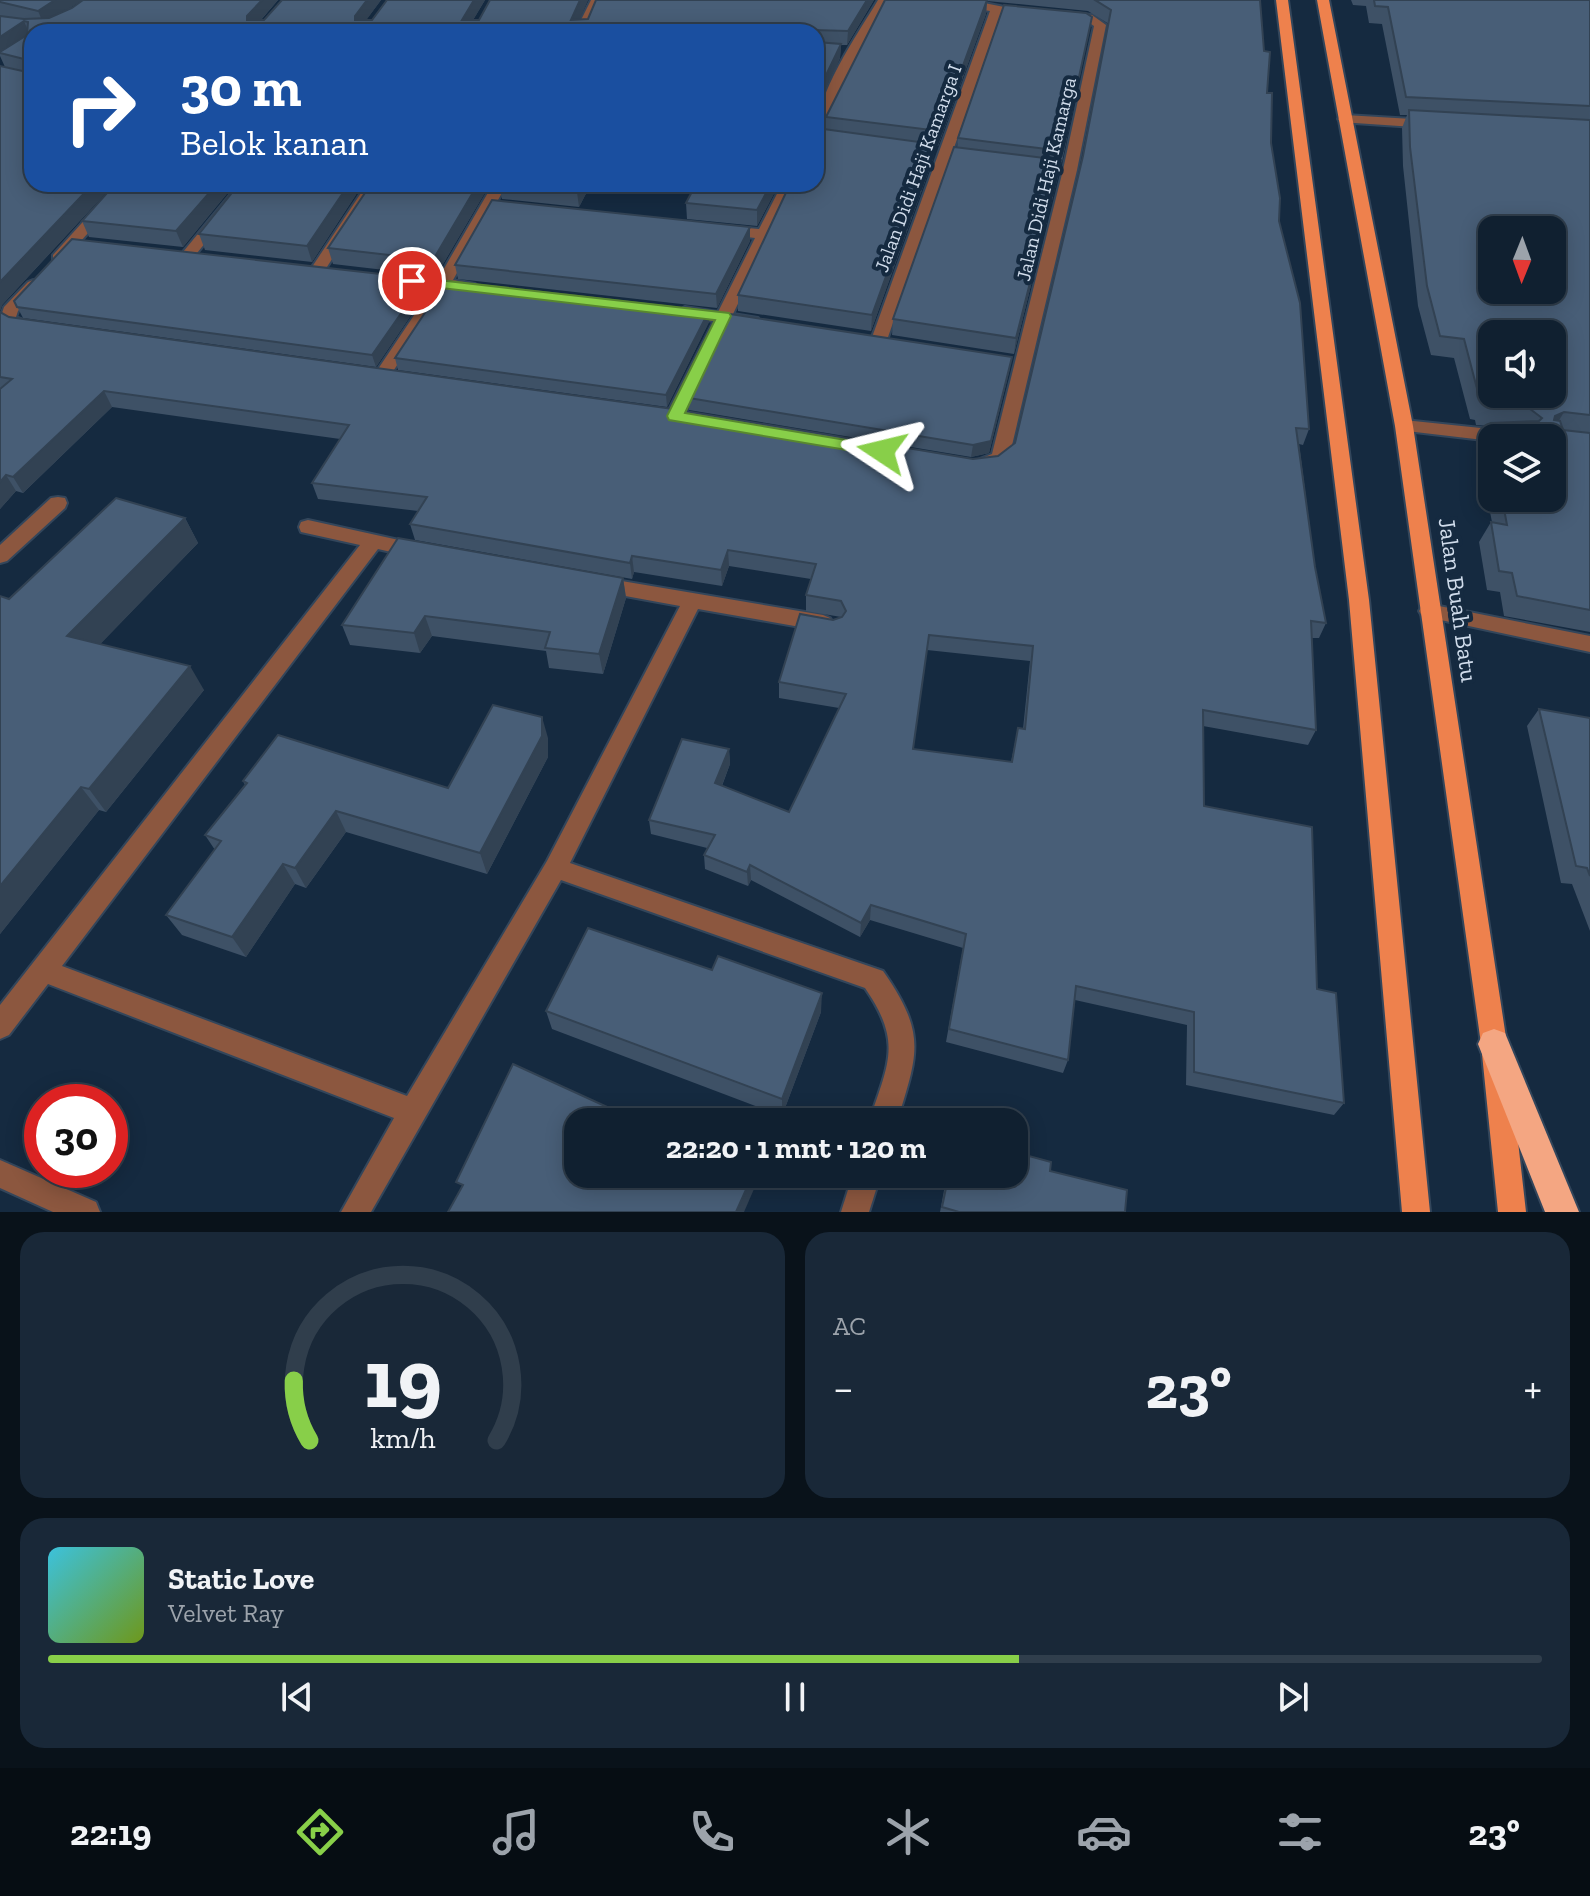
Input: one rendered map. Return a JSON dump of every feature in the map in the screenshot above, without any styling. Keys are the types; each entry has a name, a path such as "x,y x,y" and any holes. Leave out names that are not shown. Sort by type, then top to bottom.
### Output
{"highway":[{"path":"1494,1044 1562,1212"}],"main road":[{"path":"1282,0 1359,600 1416,1212"},
{"name":"Jalan Buah Batu","path":"1323,0 1404,426 1494,1044 1512,1212"}],"street":[{"path":"585,24 597,0"},
{"path":"824,106 847,51 884,0"},
{"name":"Jalan Didi Haji Kamarga","path":"956,463 989,465 1000,458 1017,362 1100,25 1088,17 996,10 971,4"},
{"name":"Jalan Didi Haji Kamarga I","path":"878,340 950,155 996,10"},
{"path":"1345,119 1437,124"},
{"path":"824,137 832,139"},
{"path":"927,152 950,155"},
{"path":"49,329 18,325 8,319 10,310 80,243 119,192"},
{"path":"188,255 239,192"},
{"path":"318,270 369,192"},
{"path":"382,375 497,205 499,192"},
{"path":"675,417 785,192"},
{"path":"702,227 763,234"},
{"path":"380,277 490,290"},
{"path":"661,309 770,323"},
{"path":"1404,426 1478,434"},
{"path":"0,556 58,503"},
{"path":"308,527 434,554"},
{"path":"0,1026 373,542"},
{"path":"586,582 833,625"},
{"path":"355,1212 555,868 692,601"},
{"path":"1429,611 1590,644"},
{"path":"555,868 874,979 893,1005 907,1045 887,1108"},
{"path":"45,971 414,1112"},
{"path":"0,1174 86,1212"},
{"path":"855,1212 863,1188"}],"building":[{"path":"0,0 55,0 38,11"},
{"path":"83,0 262,0 247,20 264,20 282,0 367,0 355,20 372,20 387,0 474,0 462,20 479,20 490,0 580,0 571,20 588,19 596,0 867,0 848,31 824,30 824,24 28,24 24,21 0,37 0,16 49,18"},
{"path":"885,0 987,0 939,131 826,117"},
{"path":"1095,0 1260,0 1264,51 1270,52 1267,93 1272,93 1271,143 1280,198 1279,221 1300,303 1309,429 1296,428 1326,623 1311,621 1316,730 1203,710 1204,806 1312,827 1317,989 1336,993 1344,1103 1194,1072 1194,1012 1076,986 1068,1060 949,1029 966,934 871,905 861,923 750,865 747,872 704,855 715,835 649,820 682,739 729,749 715,783 789,812 846,694 779,682 800,614 833,620 842,617 846,611 841,601 806,595 816,564 728,550 721,570 632,556 630,563 410,524 427,497 312,483 349,425 104,391 13,477 6,475 0,482 0,389 12,379 0,377 0,312 9,317 673,409 973,459 998,456 1015,443 1083,156 1111,10","holes":["929,635 1033,646 1025,729 1018,728 1012,762 913,749"]},
{"path":"1374,0 1590,0 1590,106 1406,97 1388,7 1375,6"},
{"path":"1004,5 1086,13 1092,17 1063,151 958,138"},
{"path":"24,37 24,59 0,52"},
{"path":"824,43 841,44 824,79"},
{"path":"0,66 24,71 24,192 85,192 0,282"},
{"path":"1409,110 1590,120 1590,415 1564,412 1555,416 1554,420 1561,424 1491,424 1539,421 1542,418 1530,409 1519,408 1566,408 1566,320 1478,320 1478,392 1464,339 1440,336 1427,286 1410,147"},
{"path":"824,129 934,144 872,315 738,295 786,192 824,192"},
{"path":"954,147 1061,160 1016,338 893,319"},
{"path":"108,192 210,192 176,231 82,221"},
{"path":"233,192 344,192 307,246 199,234"},
{"path":"366,192 473,192 433,260 328,248"},
{"path":"692,192 767,192 757,210 686,203"},
{"path":"492,200 750,227 716,294 455,265"},
{"path":"72,239 425,279 372,355 17,307 14,301"},
{"path":"446,281 709,311 666,395 395,358"},
{"path":"730,314 1012,357 991,441 973,445 689,398"},
{"path":"1566,430 1590,433 1590,610 1517,596 1512,573 1499,571 1491,522 1507,525 1505,512 1566,512"},
{"path":"116,498 185,518 67,636 190,666 89,789 81,787 0,886 0,596 9,599"},
{"path":"398,538 623,578 599,654 545,648 550,632 425,616 414,633 342,625"},
{"path":"493,705 542,717 542,736 480,853 336,811 295,868 283,864 232,937 166,915 221,841 205,835 247,783 243,781 278,735 448,788"},
{"path":"1539,709 1590,718 1590,876 1587,868 1576,866"},
{"path":"588,928 712,970 718,956 822,993 782,1099 546,1011"},
{"path":"513,1064 609,1108 564,1108 564,1188 747,1188 736,1212 448,1212 463,1185 456,1182"},
{"path":"1028,1156 1051,1162 1050,1171 1127,1190 1125,1212 959,1212 942,1207 946,1188 1028,1188"}],"route":[{"path":"412,281 724,316 675,416 882,451"}]}
